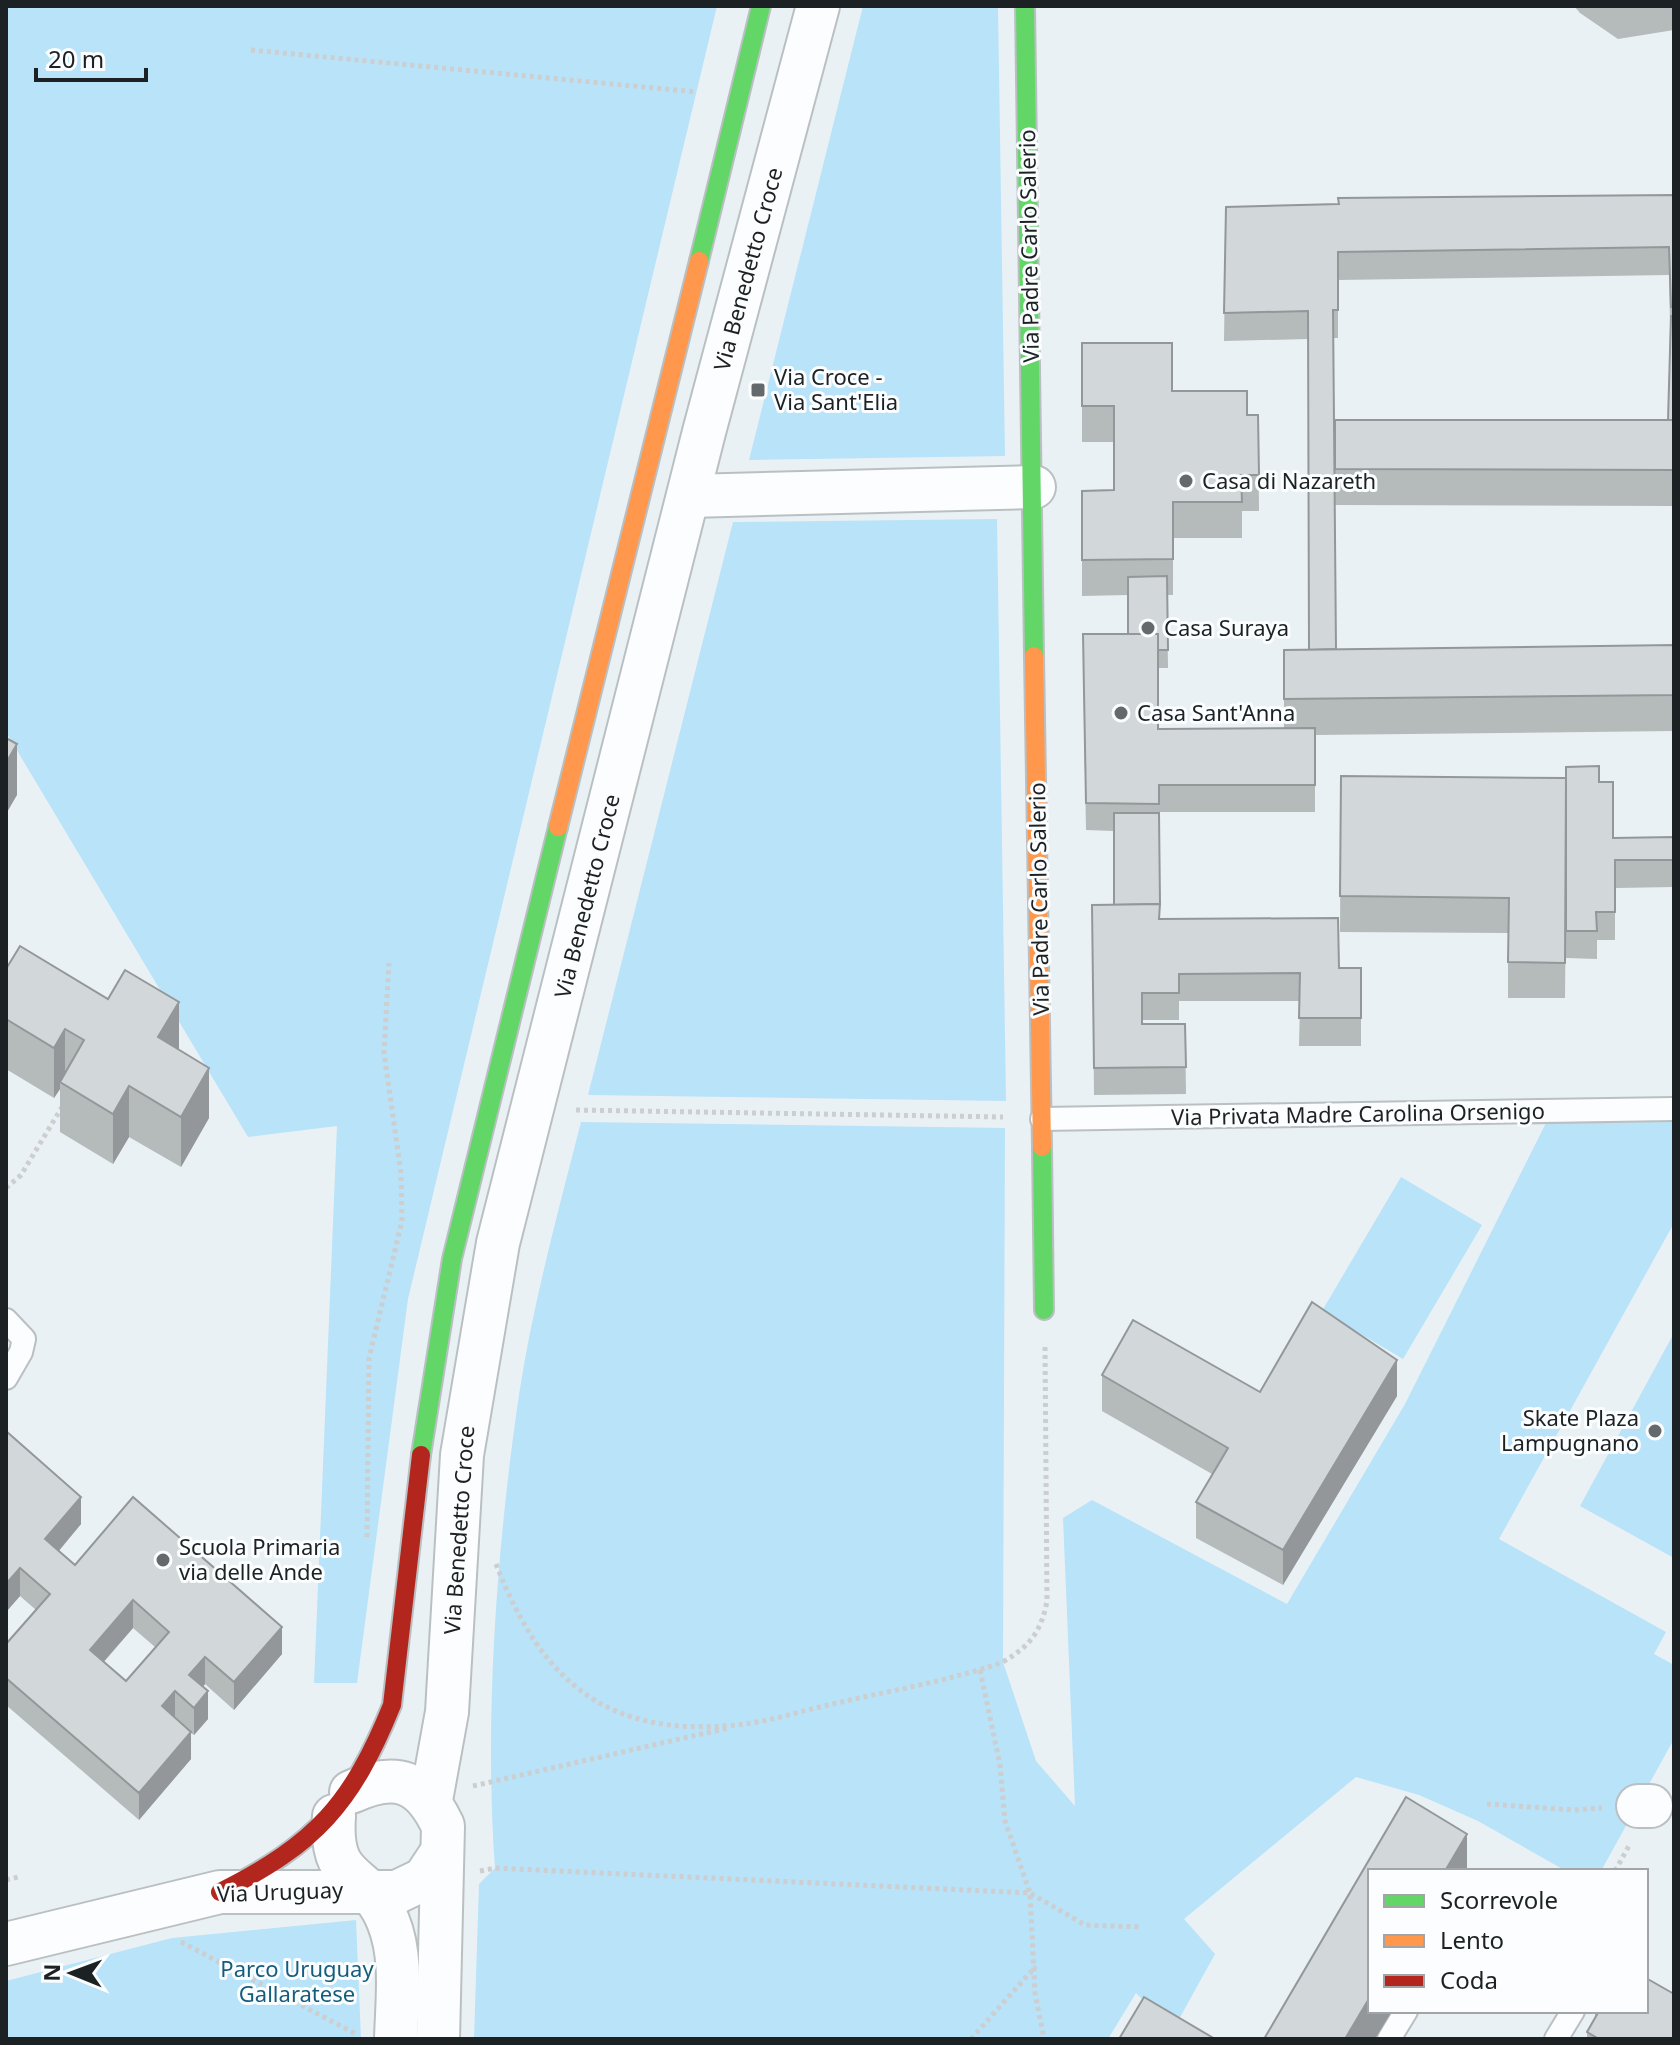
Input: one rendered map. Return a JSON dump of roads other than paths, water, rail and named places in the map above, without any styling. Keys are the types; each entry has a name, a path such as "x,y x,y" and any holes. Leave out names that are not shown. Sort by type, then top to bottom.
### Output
{"street":[{"name":"Via Benedetto Croce","path":"343,1804 374,1752 392,1705 427,1400 452,1259 491,1088 644,487 761,6"},
{"name":"Via Benedetto Croce","path":"431,1800 447,1712 462,1455 498,1243 704,432 818,6"},
{"name":"Via Padre Carlo Salerio","path":"1025,6 1044,1310"},
{"path":"690,496 1034,487"},
{"path":"220,1892 266,1871 343,1804 378,1780 407,1783 431,1800 443,1826 454,1865 438,2039"},
{"path":"343,1804 332,1845 344,1872 369,1889 388,1919 397,1951 379,2038"},
{"path":"369,1889 397,1892 454,1865"},
{"name":"Via Uruguay","path":"6,1944 220,1892 369,1889"}],"lane":[{"name":"Via Privata Madre Carolina Orsenigo","path":"1042,1119 1674,1109"},
{"path":"6,1320 24,1339 21,1352 6,1378"},
{"path":"1389,2039 1405,2013"},
{"path":"1556,2039 1572,2013"}],"place":[{"name":"Via Croce - Via Sant'Elia","path":"758,390"},
{"name":"Casa di Nazareth","path":"1186,481"},
{"name":"Casa Suraya","path":"1148,628"},
{"name":"Casa Sant'Anna","path":"1121,713"},
{"name":"Skate Plaza Lampugnano","path":"1655,1431"},
{"name":"Scuola Primaria via delle Ande","path":"163,1560"}],"park label":[{"name":"Parco Uruguay Gallaratese","path":"297,1982"}]}
